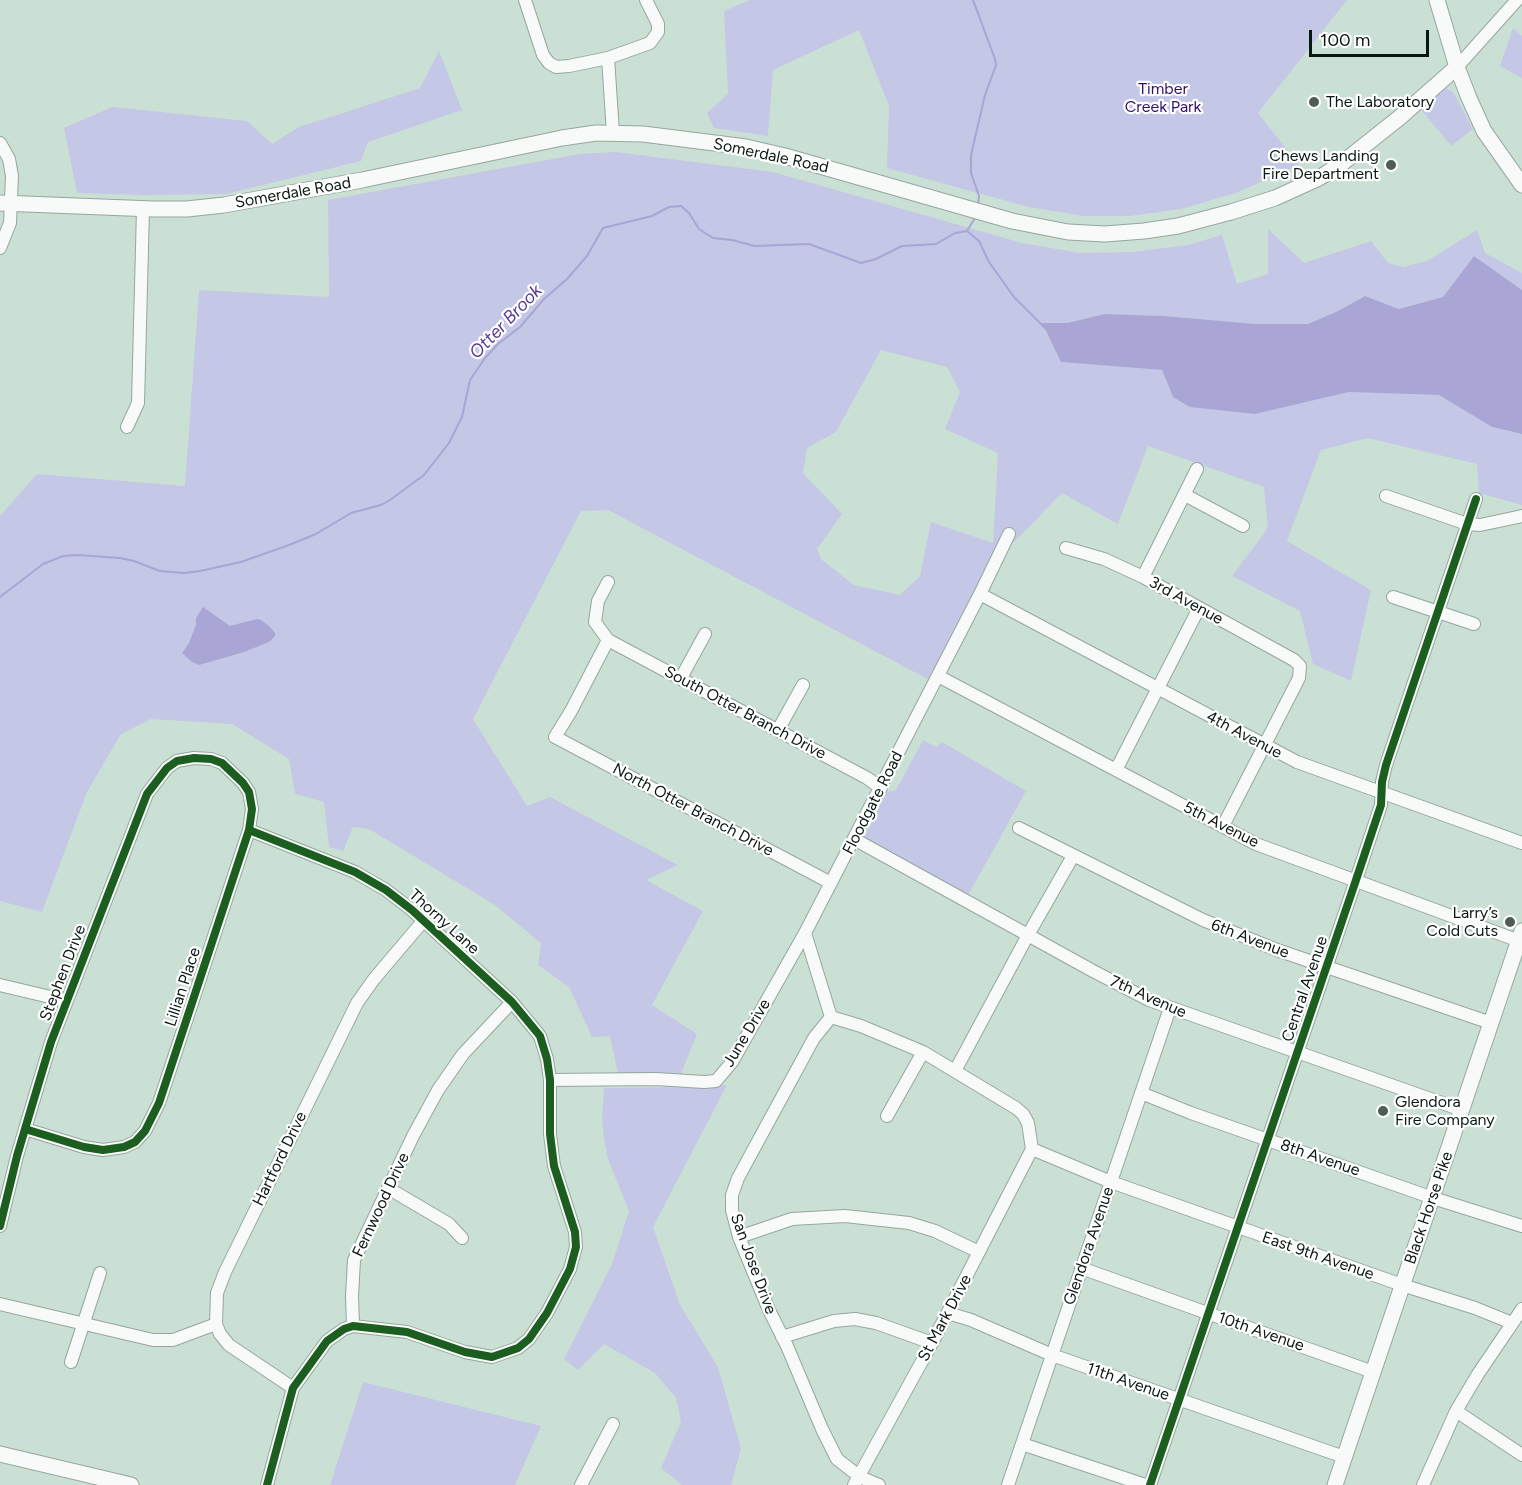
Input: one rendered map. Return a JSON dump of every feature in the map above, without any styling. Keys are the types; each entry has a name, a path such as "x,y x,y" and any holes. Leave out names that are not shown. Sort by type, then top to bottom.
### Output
{"main road":[{"path":"1437,0 1456,67 1484,131 1522,185"},
{"name":"Somerdale Road","path":"6,203 143,209 187,209 224,205 362,180 562,138 614,133 643,134 746,147 863,177 1012,221 1068,232 1105,234 1144,231 1178,226 1231,212 1275,198 1319,178 1341,164 1399,118 1456,67"},
{"name":"Black Horse Pike","path":"1335,1485 1521,938"},
{"path":"0,1454 130,1485"}],"street":[{"path":"525,0 543,55 549,63 556,67 608,58 650,43 658,32 658,24 646,0"},
{"path":"1456,67 1517,0"},
{"path":"608,58 614,133"},
{"path":"0,142 9,159 12,176 6,203 10,223 0,248"},
{"path":"127,427 138,403 143,209"},
{"path":"1143,577 1197,469"},
{"path":"1185,495 1244,526"},
{"path":"1386,496 1467,524 1480,525 1522,516"},
{"name":"Central Avenue","path":"1150,1485 1381,805 1382,782 1386,765 1476,499"},
{"name":"Floodgate Road","path":"805,933 1009,534"},
{"name":"3rd Avenue","path":"1066,548 1104,559 1143,577 1294,660 1300,666 1299,678 1265,747"},
{"path":"608,582 598,601 595,622 608,640"},
{"name":"4th Avenue","path":"980,594 1297,762 1522,843"},
{"path":"1393,597 1474,624"},
{"path":"1116,770 1199,608"},
{"path":"681,678 705,634"},
{"name":"South Otter Branch Drive","path":"608,640 867,778 881,788"},
{"name":"North Otter Branch Drive","path":"608,640 555,737 831,883"},
{"name":"5th Avenue","path":"938,676 1256,844 1521,938"},
{"path":"778,730 803,685"},
{"path":"1223,826 1265,747"},
{"name":"Lillian Place","path":"25,1129 84,1147 103,1150 124,1147 135,1142 145,1131 159,1103 249,830 252,809 249,792 222,763 211,759 194,758"},
{"name":"Stephen Drive","path":"0,1226 25,1129 51,1042 147,794 167,768 177,761 194,758"},
{"name":"6th Avenue","path":"1019,828 1203,920 1326,968 1491,1023"},
{"name":"Thorny Lane","path":"249,830 355,872 386,890 423,920 512,1002 536,1031 543,1044 550,1080"},
{"name":"7th Avenue","path":"854,839 1149,1000 1462,1110"},
{"path":"955,1071 1028,934 1073,856"},
{"name":"Hartford Drive","path":"216,1324 217,1293 225,1272 357,1003 423,920"},
{"path":"805,933 831,1017 861,1026 923,1053 1023,1114 1028,1123 1032,1149"},
{"name":"June Drive","path":"550,1080 716,1081 732,1062 805,933"},
{"path":"0,985 67,1001"},
{"name":"Fernwood Drive","path":"354,1326 352,1296 354,1260 388,1188 438,1090 483,1030 512,1002"},
{"name":"Glendora Avenue","path":"1008,1485 1170,1008"},
{"name":"San Jose Drive","path":"831,1017 814,1038 738,1178 732,1195 732,1210 740,1237 769,1310 837,1459 857,1481 879,1485"},
{"path":"887,1116 923,1053"},
{"path":"267,1485 293,1388 327,1341 344,1329 354,1326 407,1332 465,1352 492,1356 518,1348 529,1339 547,1313 570,1269 576,1247 575,1232 554,1166 550,1134 550,1080"},
{"name":"8th Avenue","path":"1141,1093 1191,1113 1432,1198 1522,1226"},
{"name":"East 9th Avenue","path":"1032,1149 1111,1182 1402,1285 1475,1308 1512,1323"},
{"name":"St Mark Drive","path":"857,1481 948,1313 1032,1149"},
{"path":"388,1188 449,1224 462,1238"},
{"path":"740,1237 792,1219 845,1216 918,1226 935,1231 979,1252"},
{"name":"10th Avenue","path":"1081,1268 1373,1372"},
{"path":"71,1362 100,1273"},
{"path":"0,1304 153,1340 173,1340 216,1324 220,1334 229,1345 293,1388"},
{"path":"1423,1485 1456,1411 1522,1309"},
{"name":"11th Avenue","path":"948,1313 1052,1355 1344,1457"},
{"path":"782,1337 834,1321 855,1319 876,1323 932,1343"},
{"path":"1456,1411 1522,1455"},
{"path":"581,1485 613,1424"},
{"path":"1022,1444 1145,1485"}],"green space":[{"name":"Timber Creek Park","path":"750,0 1347,0 1258,113 1299,165 1236,193 1181,209 1130,216 1083,216 1029,207 887,168 889,106 859,30 773,70 768,136 714,128 707,113 728,94 724,11"},
{"path":"1513,28 1522,36 1522,78 1500,66"},
{"path":"439,51 462,110 368,142 361,161 226,194 77,193 64,128 112,107 247,121 272,144 299,127 420,88"},
{"path":"1444,87 1453,92 1473,129 1451,146 1419,107"},
{"path":"616,152 773,172 1022,243 1080,253 1132,252 1188,245 1222,235 1237,284 1268,274 1268,229 1304,263 1371,241 1388,263 1403,267 1427,261 1477,230 1485,253 1522,273 1522,290 1474,256 1443,297 1399,309 1365,296 1308,324 1256,324 1164,316 1105,314 1067,323 1042,324 1061,362 1162,370 1173,397 1255,414 1349,392 1439,395 1492,427 1522,434 1522,505 1479,493 1477,464 1368,438 1321,450 1287,541 1371,590 1351,681 1313,664 1300,611 1232,576 1268,528 1264,487 1148,446 1118,524 1062,493 1003,553 937,684 608,510 581,511 473,719 527,806 550,797 678,865 646,880 703,911 652,1005 697,1034 678,1081 619,1079 610,1036 592,1037 569,987 538,965 541,943 495,905 369,829 353,827 343,851 329,847 324,802 295,794 289,759 232,724 151,719 121,734 87,792 42,912 0,901 0,516 37,474 185,486 199,290 329,297 328,200 580,154","holes":["881,350 947,367 960,392 945,429 998,453 993,543 931,522 920,576 900,595 854,585 822,560 817,549 842,514 803,473 807,448 836,432"]},
{"path":"923,740 936,747 942,742 1026,791 967,897 863,840 886,792 896,790"},
{"path":"727,1085 653,1227 680,1305 718,1367 741,1449 731,1485 682,1485 661,1468 681,1422 676,1398 655,1373 604,1344 578,1370 564,1359 612,1264 629,1211 608,1159 602,1120 604,1088"},
{"path":"363,1382 541,1426 515,1485 330,1485"}],"shaded area":[{"path":"1474,256 1522,290 1522,434 1492,427 1439,395 1349,392 1255,414 1190,407 1173,397 1162,370 1061,362 1042,323 1067,323 1105,314 1164,316 1256,324 1308,324 1365,296 1399,309 1443,297"},
{"path":"203,607 230,626 261,620 269,626 275,636 269,642 244,652 199,665 182,653 189,643 196,625 196,618"}],"waterway":[{"path":"973,0 996,65 985,95 971,155 971,173 979,196 978,206"},
{"name":"Otter Brook","path":"0,597 43,564 63,556 120,558 160,571 184,573 200,571 241,562 289,545 316,534 351,513 381,505 390,500 424,475 449,443 462,417 470,380 485,358 498,344 520,327 544,299 567,279 587,256 603,228 652,216 669,207 681,206 689,213 699,229 713,238 755,246 809,244 861,263 876,259 902,246 936,244 955,233 967,231"},
{"path":"967,231 975,218"},
{"path":"967,231 979,241 989,262 1014,297 1045,328"}],"cycle path":[{"path":"1150,1485 1381,805 1382,782 1386,765 1476,499"},
{"path":"0,1226 17,1156 25,1129 51,1042 147,794 167,768 177,761 194,758 211,759 222,763 249,792 252,809 249,830 159,1103 145,1131 135,1142 124,1147 103,1150 84,1147 25,1129"},
{"path":"249,830 355,872 386,890 412,910 512,1002 540,1036 550,1080 550,1134 554,1166 575,1232 576,1247 570,1269 547,1313 529,1339 518,1348 492,1357 465,1352 407,1332 353,1326 344,1329 327,1341 293,1388 267,1485"}],"place":[{"name":"The Laboratory","path":"1314,102"},
{"name":"Chews Landing Fire Department","path":"1391,165"},
{"name":"Larry’s Cold Cuts","path":"1510,922"},
{"name":"Glendora Fire Company","path":"1383,1111"}]}
